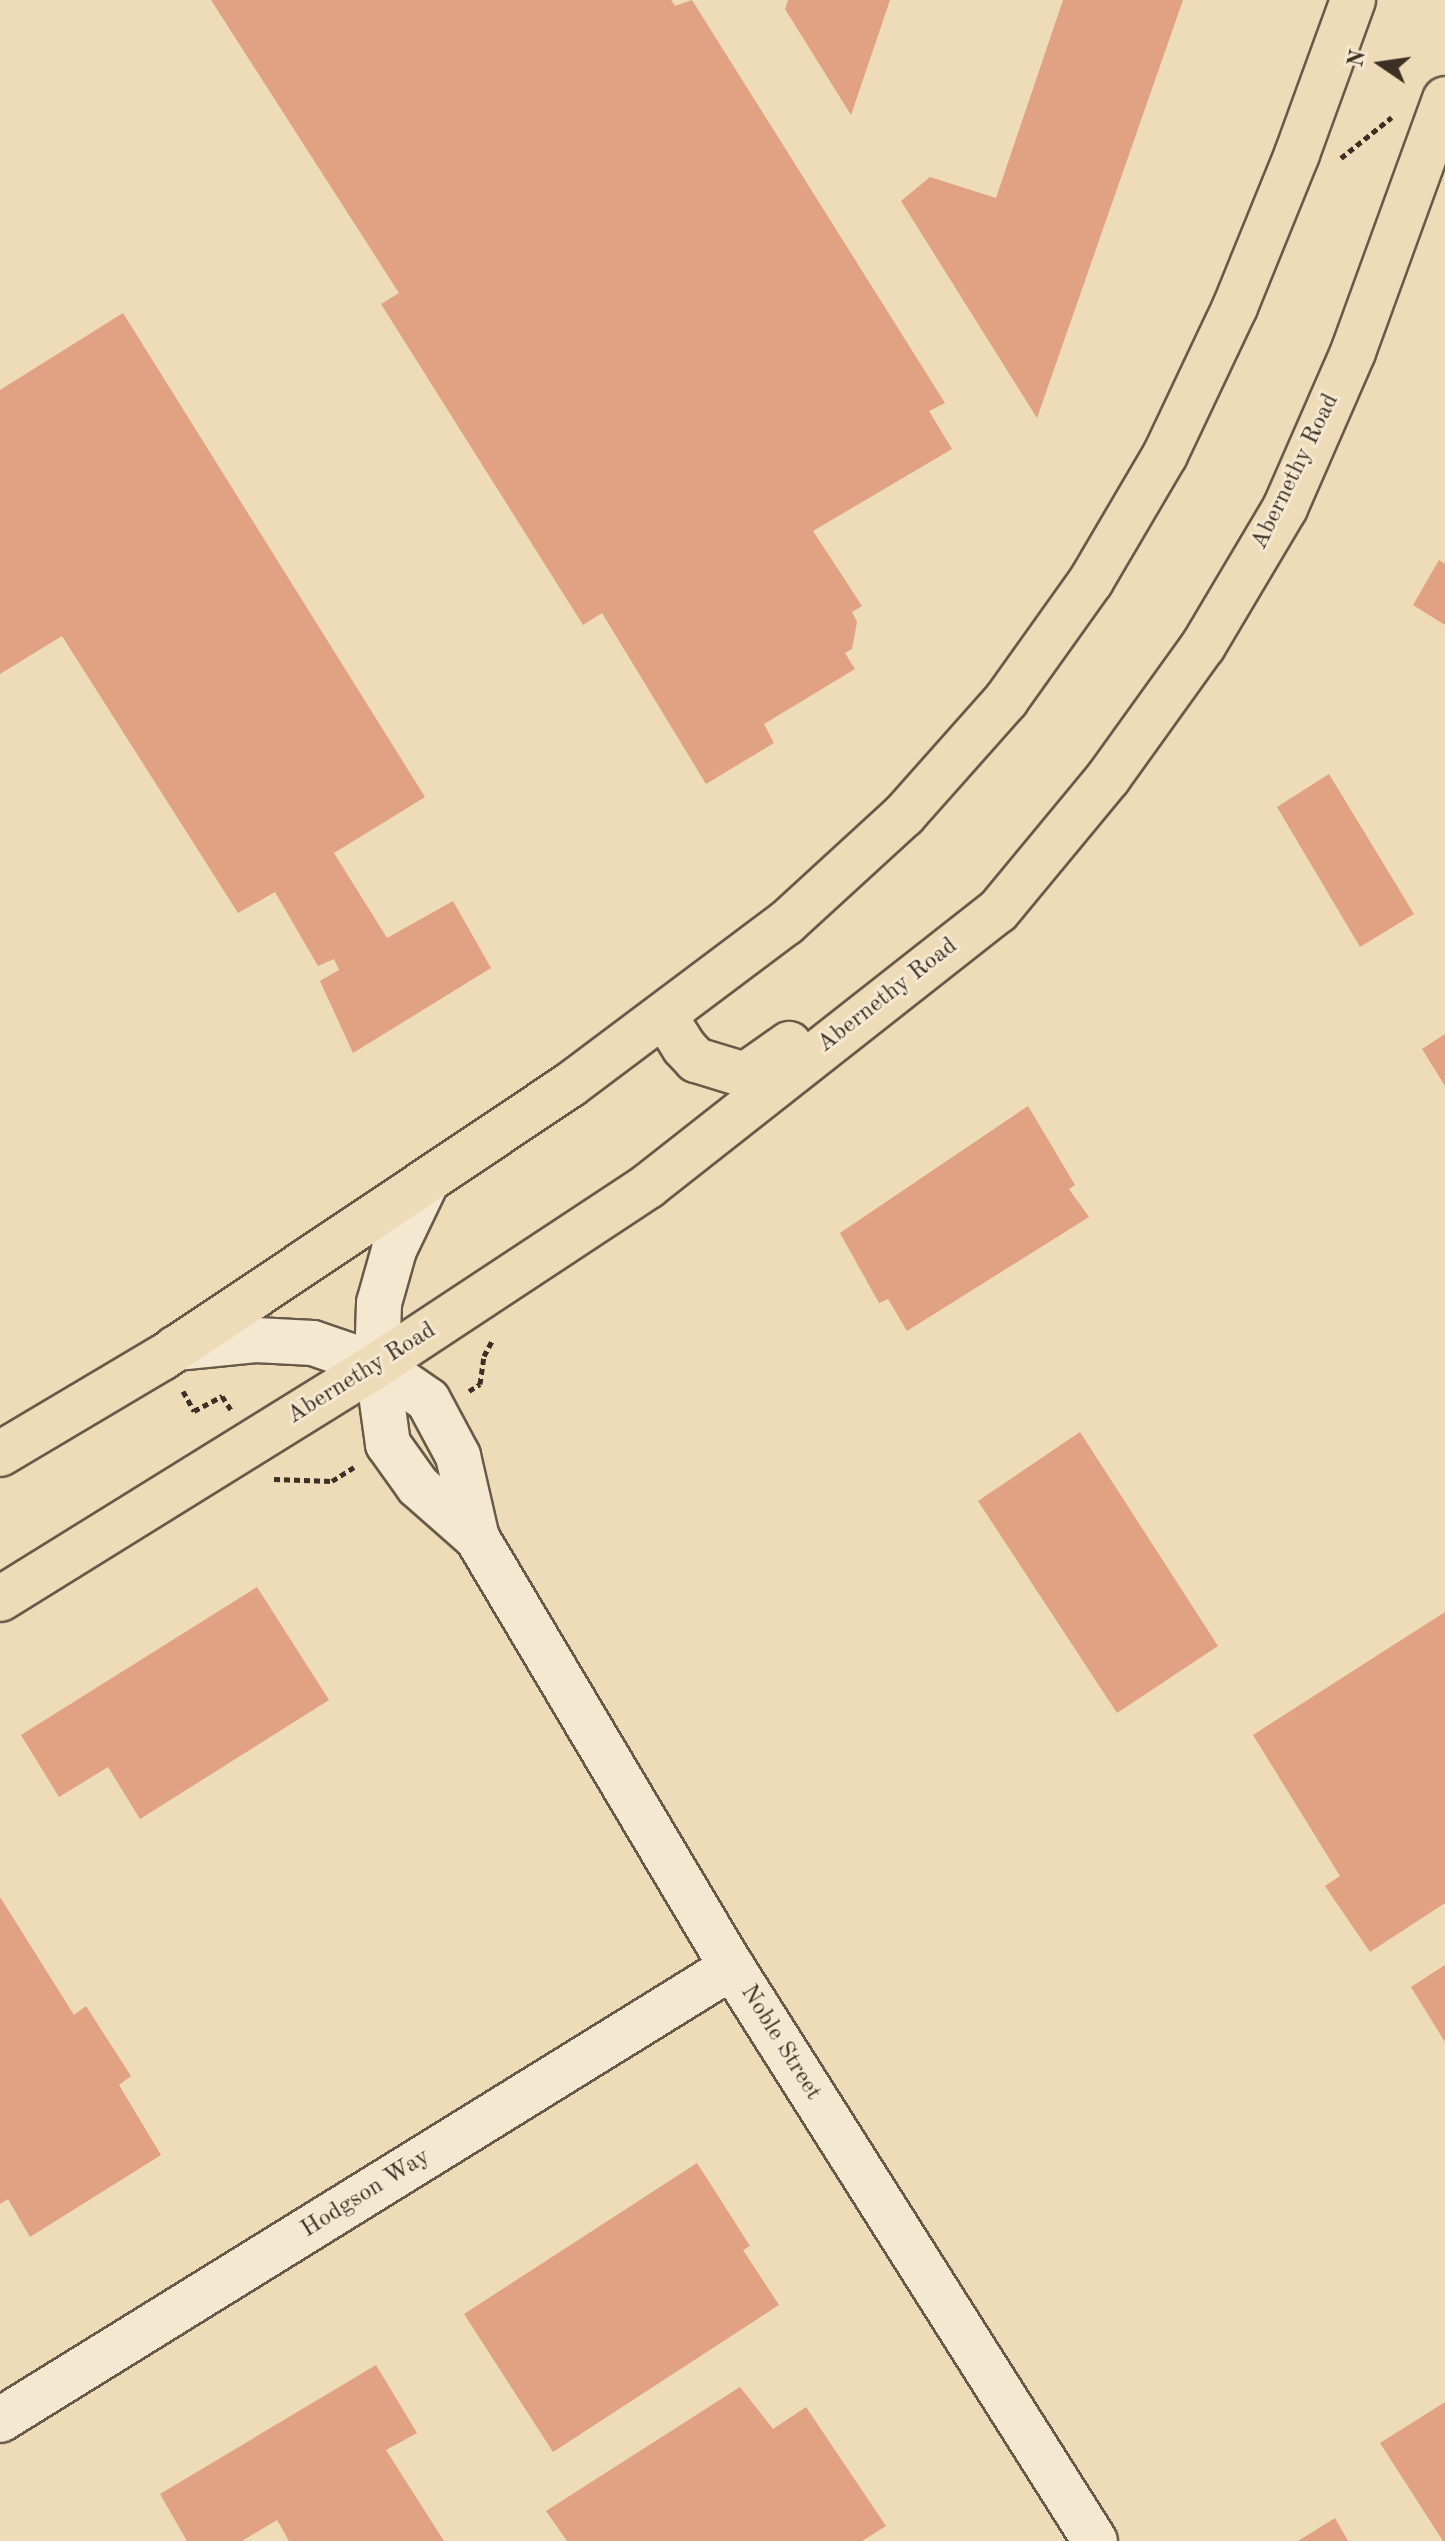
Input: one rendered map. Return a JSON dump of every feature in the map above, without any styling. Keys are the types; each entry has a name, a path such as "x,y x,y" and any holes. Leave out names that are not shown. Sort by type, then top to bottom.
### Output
{"main road":[{"path":"0,1454 169,1353 570,1085 786,923 904,815 1006,700 1091,581 1165,455 1235,307 1297,154 1353,0"},
{"name":"Abernethy Road","path":"0,1599 377,1365 648,1186 998,911 1108,778 1203,646 1285,508 1353,352 1445,99"},
{"path":"664,1015 696,1060 745,1075 800,1036 861,1016"}],"street":[{"path":"377,1365 379,1303 394,1250 427,1181"},
{"name":"Noble Street","path":"169,1353 256,1340 313,1343 377,1365 428,1400 458,1456 477,1538 732,1967 1095,2541"},
{"name":"Hodgson Way","path":"0,2420 732,1967"}],"path":[{"path":"169,1353 194,1411 222,1396 276,1482"}],"building":[{"path":"211,0 671,0 675,6 692,0 945,403 929,411 952,449 813,531 862,606 852,612 857,622 852,649 845,653 855,669 764,724 774,743 706,784 602,613 583,625 381,304 399,293"},
{"path":"788,0 890,0 851,115 785,9"},
{"path":"1063,0 1183,0 1037,418 901,201 930,177 996,198"},
{"path":"123,313 425,797 334,853 387,938 453,901 491,968 353,1053 320,981 339,970 334,959 318,966 275,892 238,913 62,636 0,674 0,390"},
{"path":"1439,560 1445,564 1445,625 1413,605"},
{"path":"1329,774 1414,914 1360,947 1277,807"},
{"path":"1445,1034 1445,1086 1422,1049"},
{"path":"1028,1106 1075,1185 1069,1189 1089,1217 907,1331 888,1299 879,1303 840,1233"},
{"path":"1080,1432 1218,1646 1117,1713 978,1501"},
{"path":"257,1587 329,1700 140,1819 108,1767 59,1797 21,1735"},
{"path":"1445,1612 1445,1903 1370,1952 1325,1886 1340,1876 1253,1735"},
{"path":"0,1897 74,2015 86,2006 131,2076 119,2085 161,2155 30,2237 8,2199 0,2204"},
{"path":"1445,1965 1445,2042 1411,1987"},
{"path":"697,2163 750,2246 743,2250 779,2305 553,2452 464,2314"},
{"path":"376,2365 417,2433 386,2450 444,2541 289,2541 277,2520 242,2541 187,2541 160,2494"},
{"path":"740,2387 773,2429 806,2407 886,2526 862,2541 567,2541 546,2511"},
{"path":"1445,2402 1445,2541 1443,2541 1380,2443"},
{"path":"1335,2518 1348,2541 1298,2541"}]}
